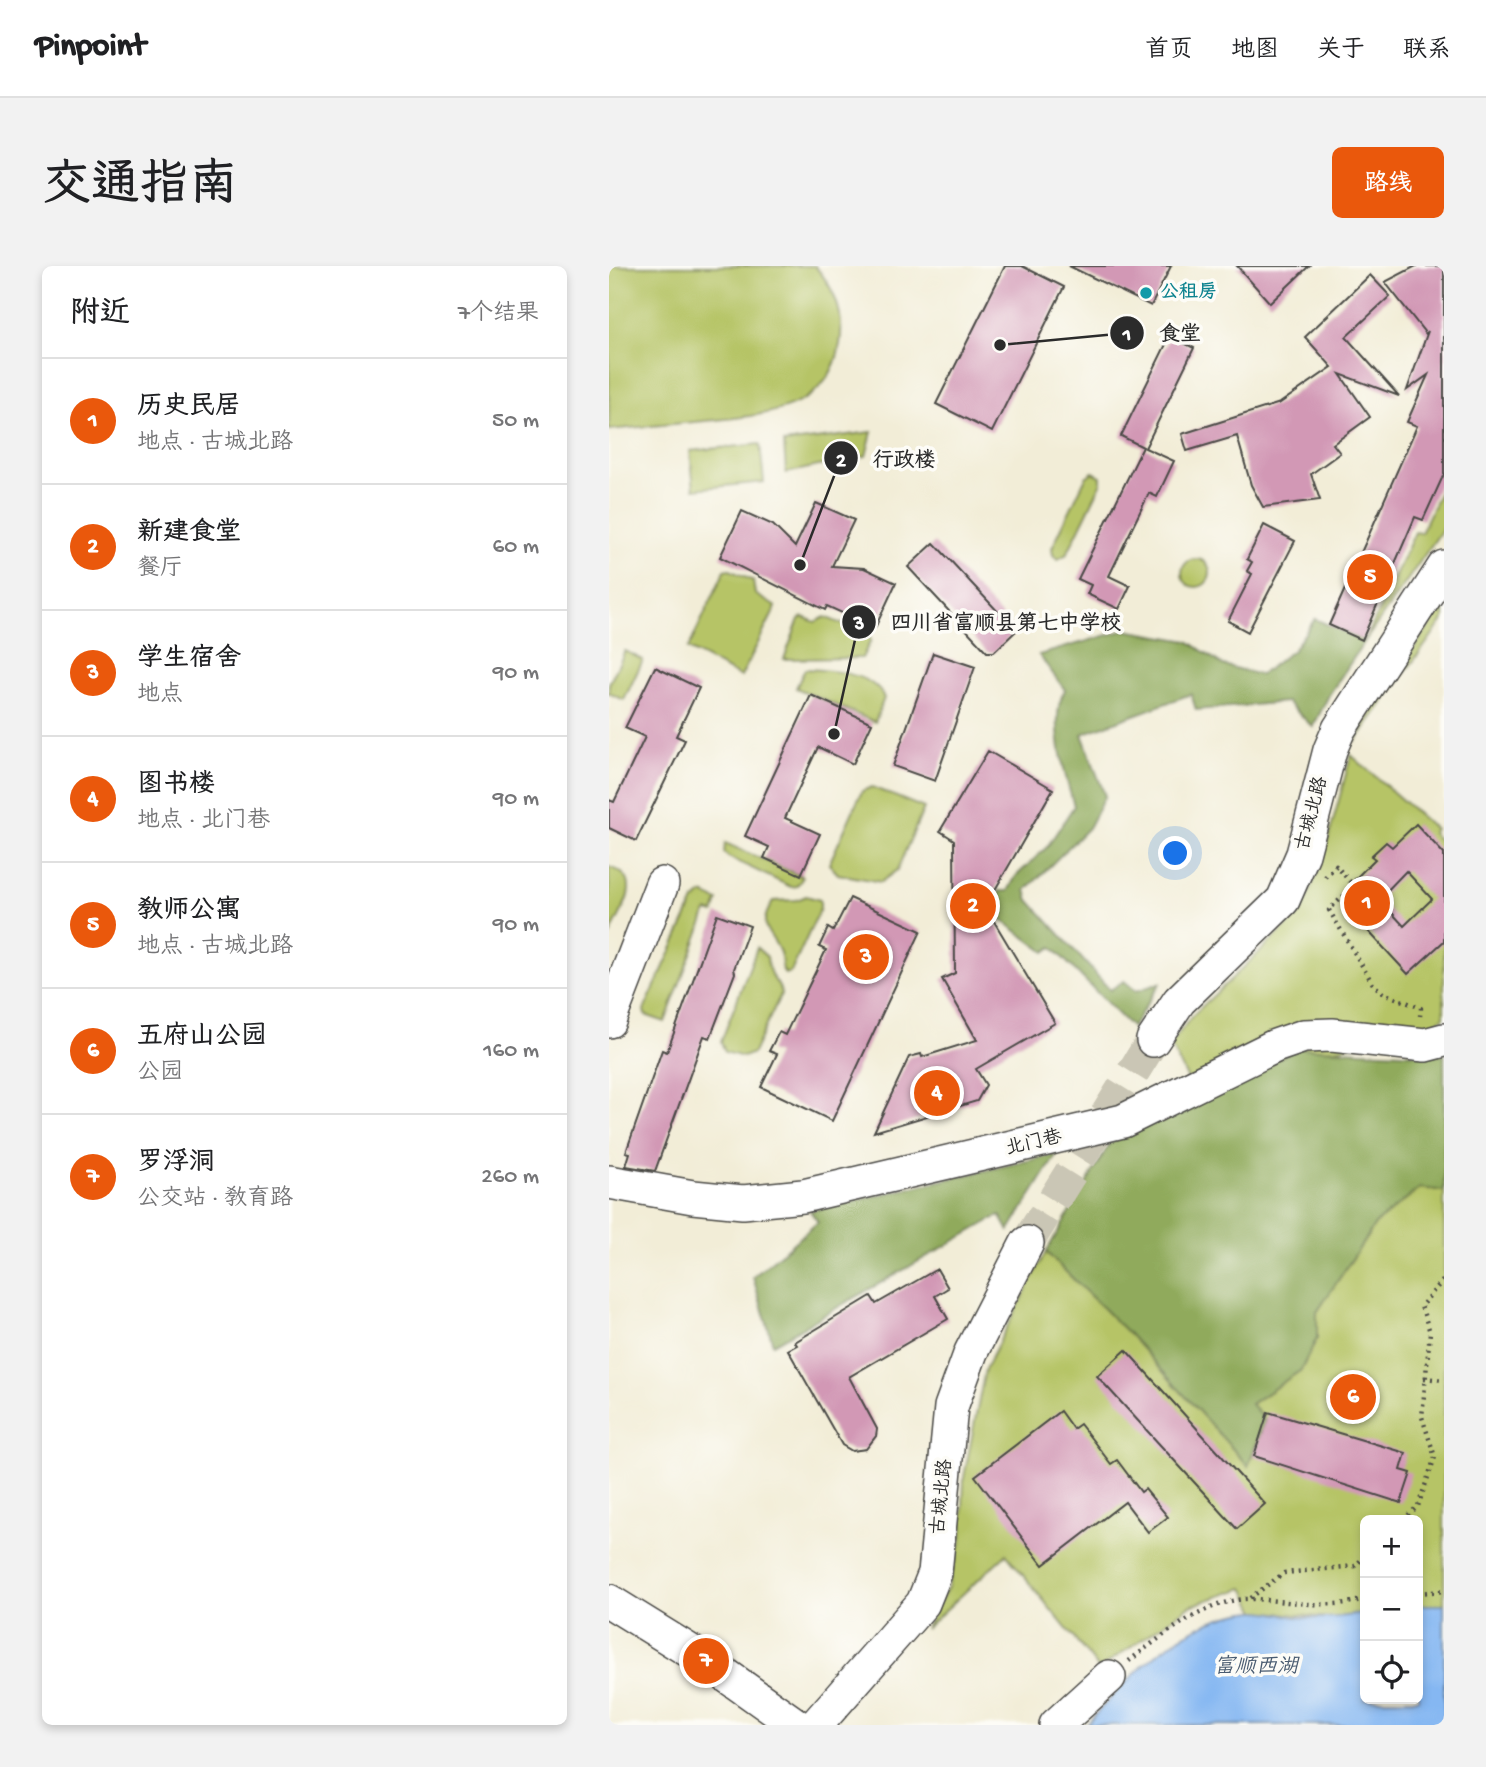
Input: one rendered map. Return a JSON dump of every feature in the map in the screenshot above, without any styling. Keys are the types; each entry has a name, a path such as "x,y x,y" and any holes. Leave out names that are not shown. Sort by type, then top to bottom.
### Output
{"street":[{"name":"古城北路","path":"1153,1040 1179,1001 1283,900 1303,854 1330,750 1339,729 1444,567"},
{"path":"609,1021 662,884"},
{"name":"北门巷","path":"609,1182 693,1197 743,1202 803,1196 1123,1121 1275,1046 1304,1036 1332,1035 1430,1042"},
{"name":"古城北路","path":"816,1725 923,1603 935,1573 951,1407 971,1352 1027,1243"},
{"path":"609,1601 706,1661 796,1725"},
{"path":"1056,1725 1109,1677"}],"path":[{"path":"1324,877 1336,866 1354,886 1329,910 1373,984 1383,993 1421,1008 1430,1042"},
{"path":"1408,1515 1418,1506 1435,1457 1422,1417 1430,1332 1422,1306 1444,1279"},
{"path":"1425,1378 1444,1380"},
{"path":"1109,1677 1188,1619 1250,1598 1284,1573 1355,1566 1360,1561"},
{"path":"1423,1593 1444,1591"},
{"path":"1250,1598 1313,1606 1343,1605 1360,1600"}],"green space":[{"path":"609,266 815,266 833,293 840,312 840,344 833,367 822,385 807,398 769,412 726,419 609,430"},
{"path":"872,432 866,456 786,473 784,443"},
{"path":"760,444 764,482 694,489 690,451"},
{"path":"1093,472 1101,476 1101,484 1067,554 1058,559 1053,555 1052,548 1086,477"},
{"path":"1444,483 1444,527 1365,641 1415,532 1421,533"},
{"path":"1196,559 1206,563 1210,573 1206,583 1196,587 1186,583 1182,573 1186,563"},
{"path":"725,570 753,581 755,594 776,607 741,677 688,649"},
{"path":"1444,604 1444,619 1355,742 1370,713"},
{"path":"803,617 815,622 825,617 868,635 871,640 862,658 784,659 799,619"},
{"path":"1315,619 1365,641 1329,695 1313,727 1287,702 1196,710 1191,694 1082,734 1105,796 1088,828 1026,890 1029,900 1110,990 1124,981 1136,991 1160,983 1132,1028 1052,947 1045,952 999,918 999,891 1008,891 1016,876 1047,847 1074,806 1058,731 1060,702 1065,690 1039,655 1125,630 1188,641 1223,665 1260,675 1293,650"},
{"path":"625,651 643,660 624,700 609,693 609,684"},
{"path":"805,669 849,674 878,689 884,698 875,722 796,688"},
{"path":"1351,755 1435,829 1432,833 1444,845 1444,1017 1418,1032 1188,1079 1170,1045 1192,1016 1301,913 1324,855"},
{"path":"872,787 924,808 897,870 881,882 838,874 829,864 862,791"},
{"path":"725,843 803,877 797,886 791,887 728,857 724,853"},
{"path":"609,867 621,872 629,887 624,906 609,937"},
{"path":"703,894 718,901 714,913 707,911 665,1022 645,1015 644,1010 694,901"},
{"path":"806,896 820,900 820,909 791,972 785,974 780,953 766,929 765,918 773,901 797,900"},
{"path":"757,948 767,957 769,971 781,994 753,1053 743,1057 725,1052 721,1042"},
{"path":"1299,1048 1444,1055 1444,1191 1420,1188 1376,1223 1317,1312 1317,1338 1301,1370 1251,1404 1265,1421 1248,1466 1130,1335 1046,1252 1110,1143"},
{"path":"1057,1154 1009,1231 1000,1215 773,1344 753,1277 818,1222 810,1211"},
{"path":"1420,1188 1444,1191 1444,1605 1423,1605 1423,1515 1360,1515 1360,1614 1331,1618 1256,1611 1244,1588 1190,1606 1099,1669 1006,1554 925,1629 948,1587 962,1538 964,1477 985,1369 1046,1252 1130,1335 1251,1404 1301,1370 1317,1338 1317,1312 1376,1223"}],"water":[{"name":"富顺西湖","path":"1423,1605 1444,1605 1444,1725 1086,1725 1140,1669 1181,1637 1204,1624 1254,1611 1314,1618 1360,1614 1360,1704 1423,1704"}],"building":[{"path":"1005,266 1022,266 1064,287 992,432 936,404"},
{"name":"公租房","path":"1069,266 1171,266 1151,306"},
{"path":"1237,266 1309,266 1270,303"},
{"path":"1416,266 1444,266 1444,474 1423,520 1415,517 1362,640 1329,625 1417,426 1407,422 1428,375 1407,390 1428,331 1426,334 1385,282"},
{"path":"1370,275 1390,296 1346,337 1399,396 1340,374 1370,417 1333,444 1340,453 1311,474 1320,500 1263,507 1251,485 1237,436 1187,451 1182,434 1280,403 1332,367 1305,337"},
{"path":"1170,336 1194,348 1145,448 1174,461 1157,497 1149,493 1109,576 1130,586 1119,609 1087,594 1091,585 1078,579 1143,447 1121,436"},
{"path":"816,503 854,520 832,566 864,568 896,583 875,628 827,606 825,610 720,557 742,511 773,525 795,547"},
{"path":"1264,525 1295,541 1248,632 1228,621 1252,574 1247,571 1252,562 1247,559"},
{"path":"934,543 1016,631 994,652 987,652 908,567"},
{"path":"933,653 975,667 935,781 893,766"},
{"path":"655,667 699,688 676,736 685,740 636,841 609,828 609,800 614,802 645,737 625,728"},
{"path":"811,695 872,723 853,764 818,747 785,818 820,834 801,875 764,858 769,847 745,836"},
{"path":"988,751 1053,789 992,895 992,918 1055,1023 976,1069 986,1085 977,1101 874,1132 909,1057 921,1054 922,1057 977,1040 942,979 955,973 954,840 940,831"},
{"path":"1416,824 1444,854 1444,941 1408,974 1346,907 1365,890 1355,879 1375,859 1371,856 1386,842 1392,847","holes":["1406,871 1432,899 1404,926 1379,899"]},
{"path":"850,898 921,931 832,1121 761,1087 777,1054 769,1051 779,1032 785,1035 826,950 819,947 828,928 833,931"},
{"path":"717,914 750,926 734,969 735,973 710,1038 704,1036 655,1171 626,1166 630,1153 626,1152 662,1050 667,1052"},
{"path":"937,1269 948,1288 935,1296 948,1319 849,1377 877,1429 876,1436 866,1449 852,1451 842,1445 788,1350 797,1345 795,1342 871,1296 876,1304"},
{"path":"1126,1350 1265,1504 1237,1529 1097,1376"},
{"path":"1060,1411 1073,1429 1080,1424 1111,1464 1117,1460 1141,1492 1145,1489 1168,1517 1148,1532 1125,1502 1043,1565 975,1476"},
{"path":"1268,1412 1406,1453 1401,1470 1411,1473 1401,1503 1254,1456"}],"tunnel":[{"path":"1027,1243 1153,1040"}],"place":[{"name":"公租房","path":"1146,293"},
{"name":"食堂","path":"1000,345"},
{"name":"行政楼","path":"800,565"},
{"name":"教师公寓","path":"1370,577"},
{"name":"四川省富顺县第七中学校","path":"834,734"},
{"name":"历史民居","path":"1367,903"},
{"name":"新建食堂","path":"973,906"},
{"name":"学生宿舍","path":"866,957"},
{"name":"图书楼","path":"937,1093"},
{"name":"五府山公园","path":"1353,1397"},
{"name":"罗浮洞","path":"706,1661"}]}
